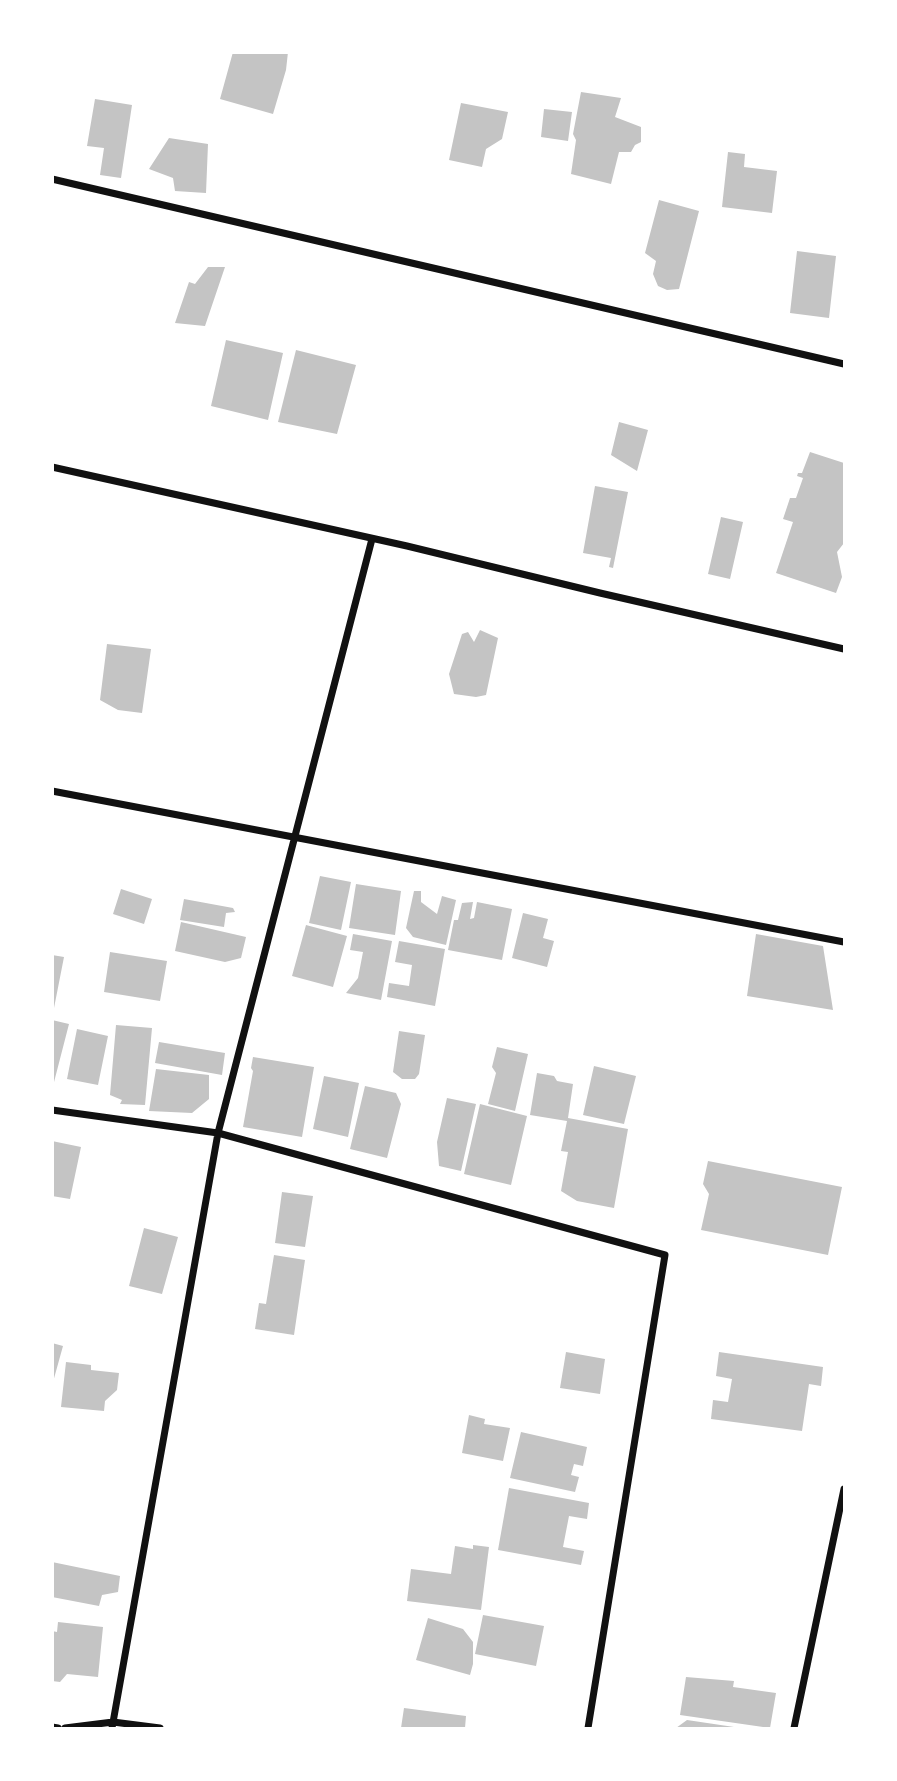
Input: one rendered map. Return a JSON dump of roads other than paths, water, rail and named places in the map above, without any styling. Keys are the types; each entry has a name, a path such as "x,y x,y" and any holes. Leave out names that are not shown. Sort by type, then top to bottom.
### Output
{"street":[{"path":"52,179 845,364"},
{"path":"52,467 845,649"},
{"path":"113,1725 218,1133 372,539"},
{"path":"52,791 845,942"},
{"path":"52,1110 218,1133 665,1255 588,1728"},
{"path":"794,1728 845,1489"},
{"path":"65,1728 113,1725 160,1728"},
{"path":"52,1727 58,1728"}]}
